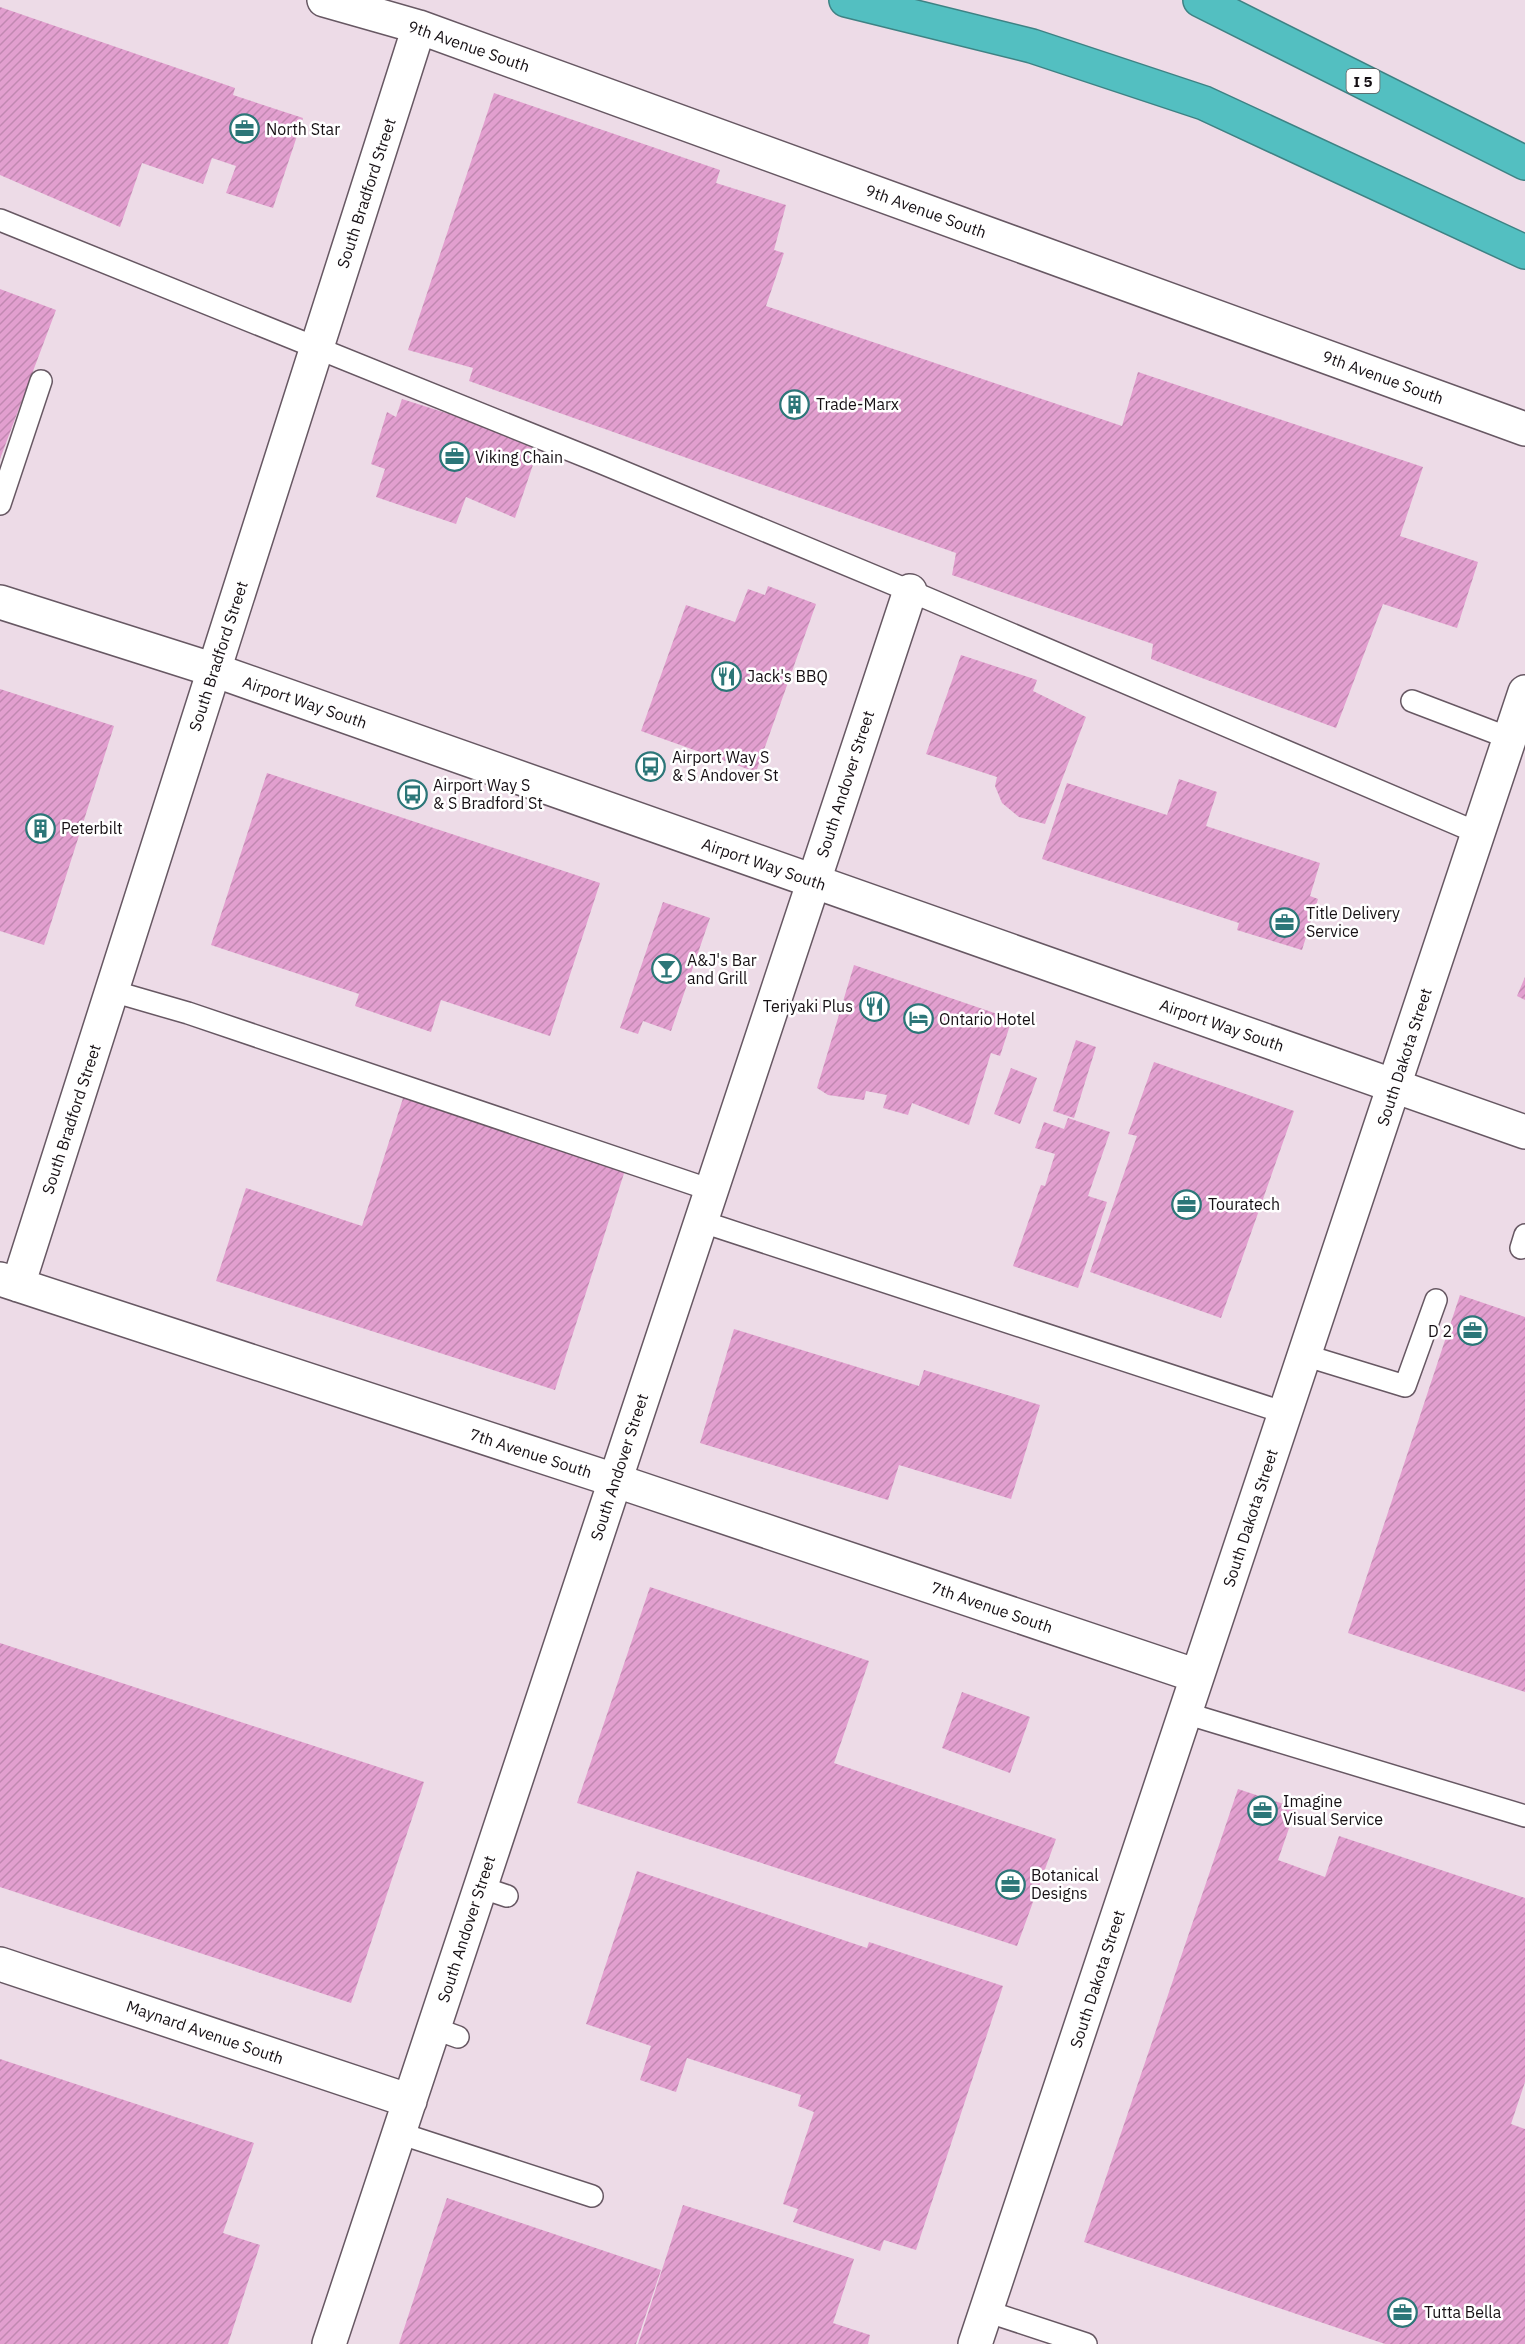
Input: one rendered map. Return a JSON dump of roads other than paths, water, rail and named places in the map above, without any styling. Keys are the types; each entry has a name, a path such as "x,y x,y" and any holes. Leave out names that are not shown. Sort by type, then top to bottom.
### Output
{"highway":[{"name":"I 5","path":"1200,0 1525,163"},
{"path":"852,1 1032,46 1204,103 1525,252"}],"street":[{"name":"9th Avenue South","path":"324,0 419,27 1525,429"},
{"name":"South Bradford Street","path":"9,1282 112,991 419,27"},
{"name":"South Andover Street","path":"329,2344 410,2101 446,2033 494,1891 614,1480 910,591"},
{"name":"Airport Way South","path":"0,602 214,670 1525,1132"},
{"name":"South Dakota Street","path":"975,2344 1525,692"},
{"name":"7th Avenue South","path":"9,1282 614,1480 1197,1676"},
{"name":"Maynard Avenue South","path":"0,1964 410,2101"}],"lane":[{"path":"0,220 317,347 910,591 1478,833"},
{"path":"0,504 41,381"},
{"path":"1412,701 1509,738"},
{"path":"112,991 188,1013 370,1076 459,1103 711,1190"},
{"path":"700,1221 1285,1413"},
{"path":"1304,1355 1405,1386 1436,1300"},
{"path":"1185,1713 1525,1816"},
{"path":"399,2133 592,2196"},
{"path":"986,2311 1086,2344"}],"place":[{"name":"North Star","path":"245,129"},
{"name":"Trade-Marx","path":"795,404"},
{"name":"Viking Chain","path":"454,457"},
{"name":"Jack's BBQ","path":"726,676"},
{"name":"Airport Way S & S Andover St","path":"651,766"},
{"name":"Airport Way S & S Bradford St","path":"412,794"},
{"name":"Peterbilt","path":"40,828"},
{"name":"Title Delivery Service","path":"1285,922"},
{"name":"A&J's Bar and Grill","path":"666,969"},
{"name":"Teriyaki Plus","path":"874,1006"},
{"name":"Ontario Hotel","path":"918,1019"},
{"name":"Touratech","path":"1187,1204"},
{"name":"D 2","path":"1473,1331"},
{"name":"Imagine Visual Service","path":"1262,1810"},
{"name":"Botanical Designs","path":"1010,1884"},
{"name":"Tutta Bella","path":"1403,2312"}]}
